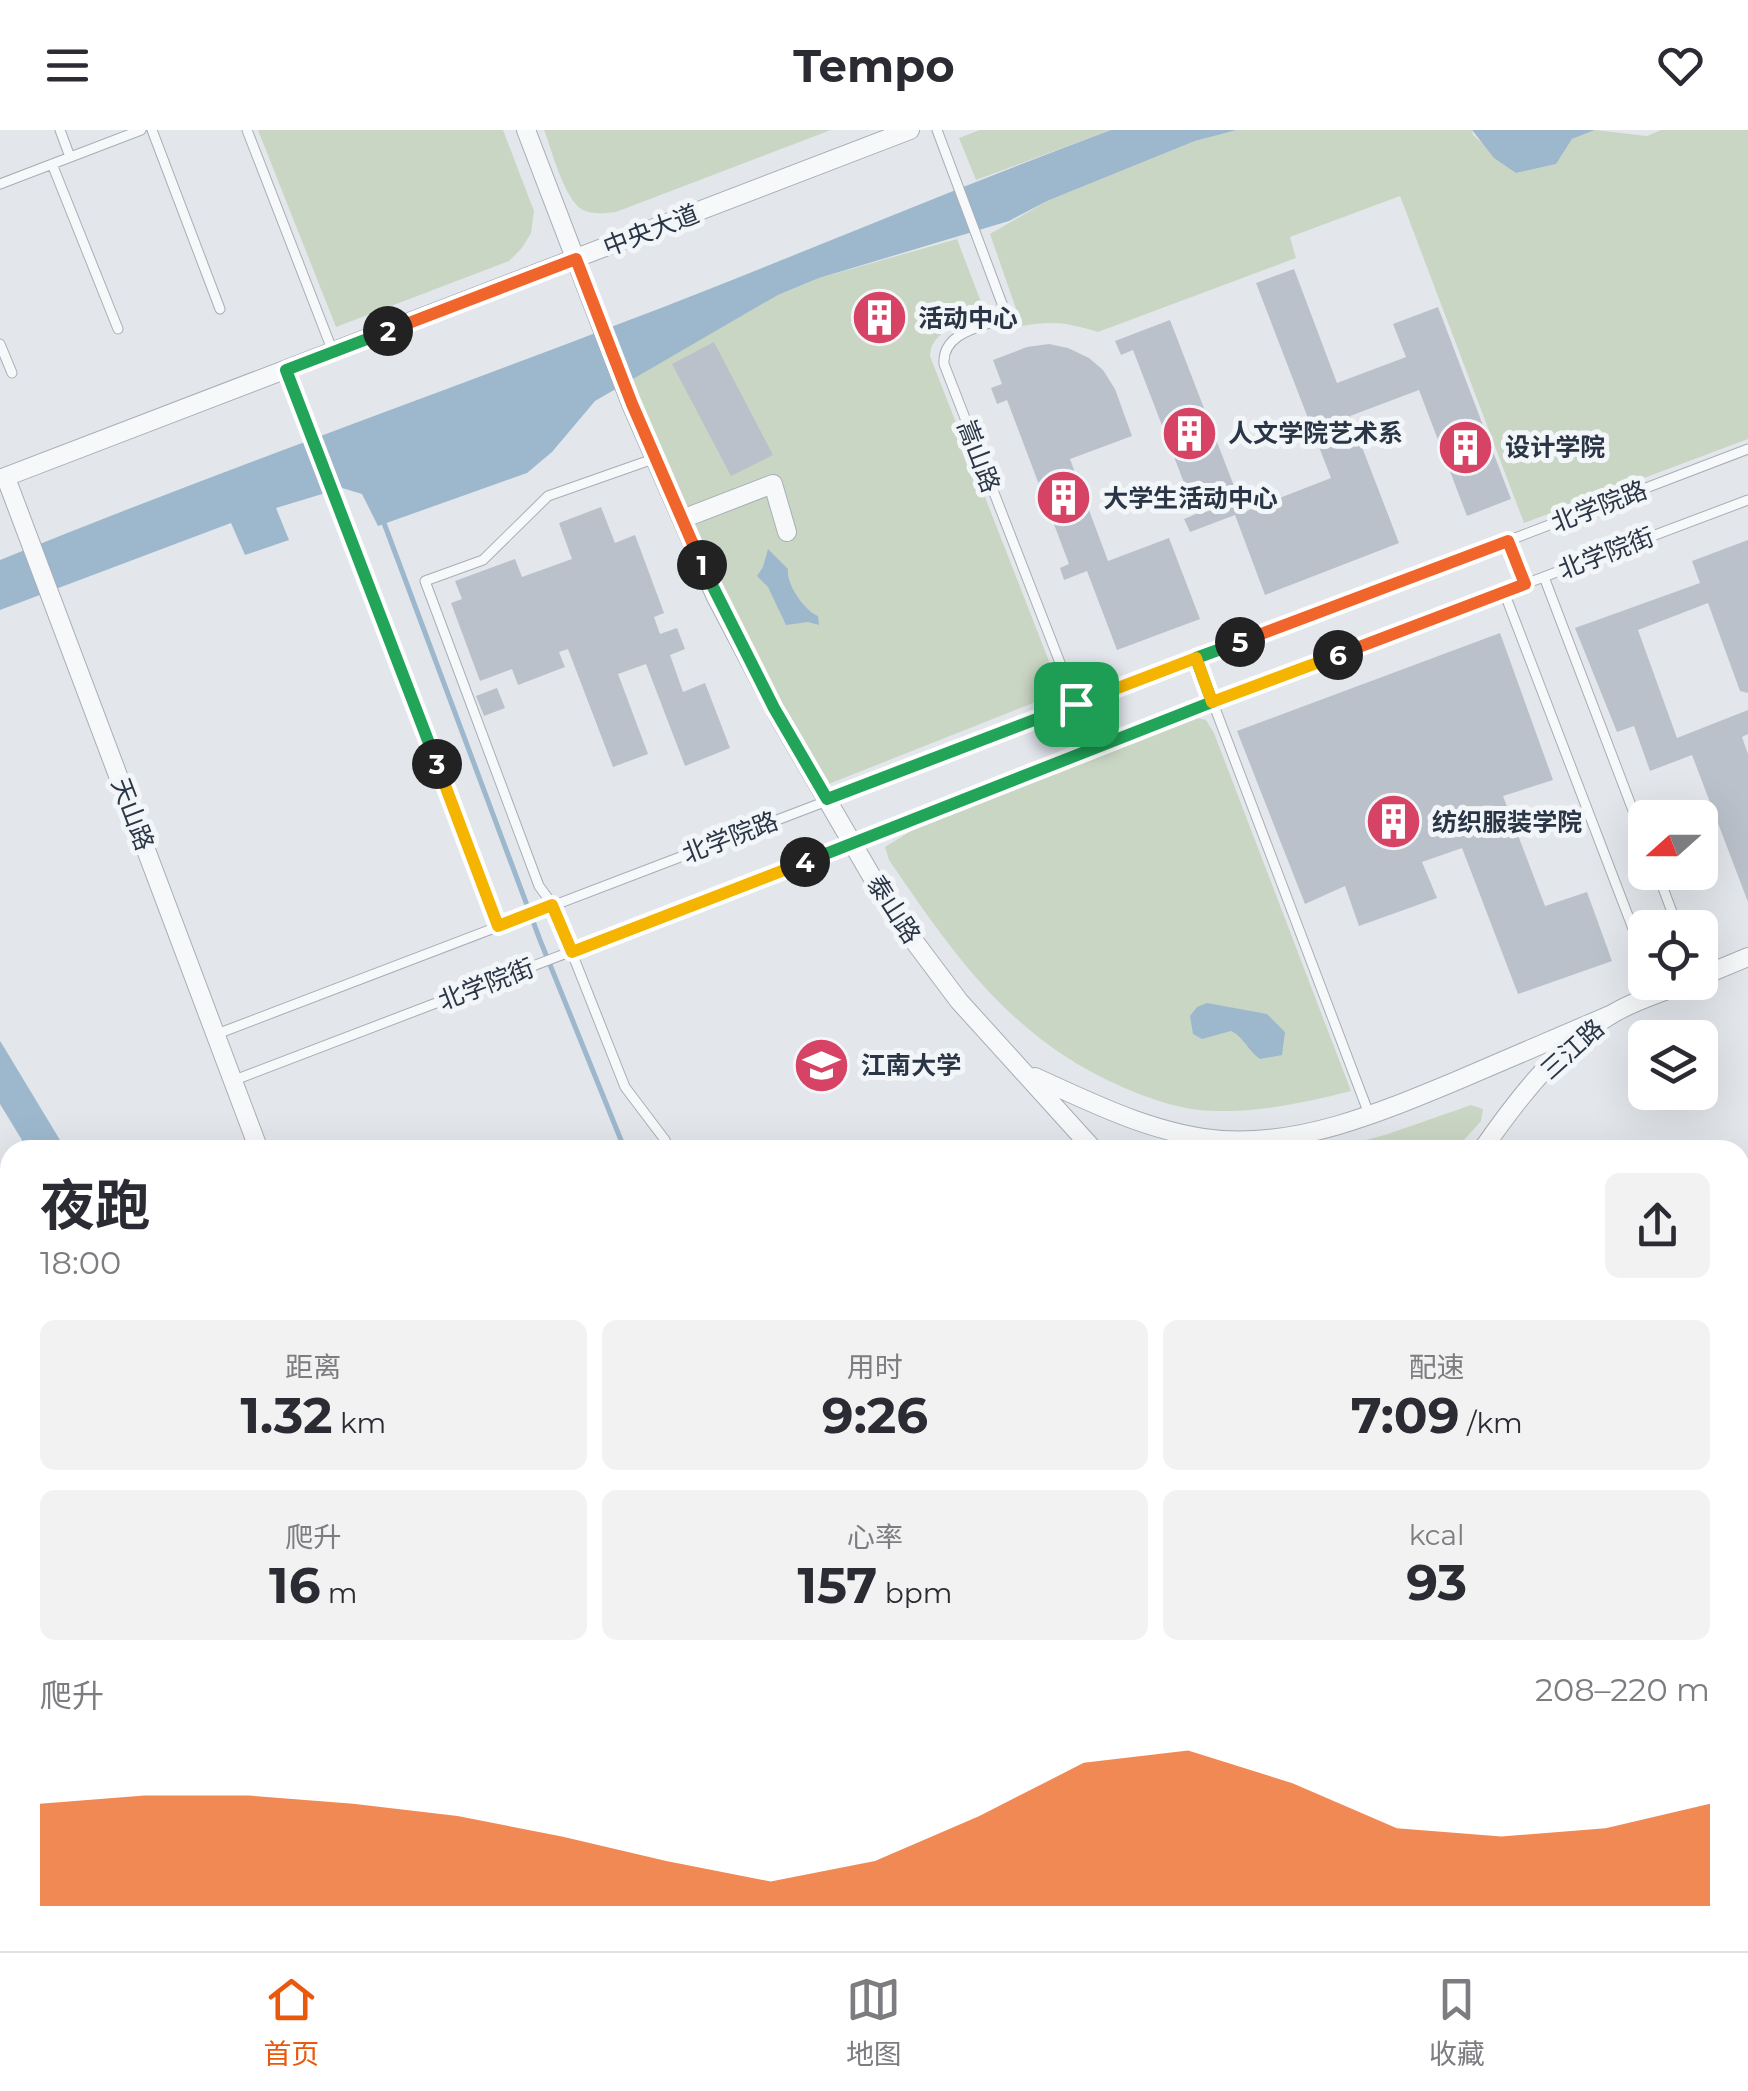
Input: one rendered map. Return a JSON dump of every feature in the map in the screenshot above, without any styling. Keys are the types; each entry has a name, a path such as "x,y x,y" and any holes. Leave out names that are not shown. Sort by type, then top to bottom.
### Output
{"street":[{"path":"526,130 576,259"},
{"name":"中央大道","path":"3,479 910,130"},
{"name":"泰山路","path":"576,259 632,404 724,612 853,844 893,913 959,1001 1085,1140"},
{"name":"天山路","path":"3,479 56,608 255,1140"},
{"path":"682,518 773,484 786,532"},
{"path":"1718,970 1748,957"},
{"name":"三江路","path":"1490,1140 1564,1050 1610,1014 1636,1000"},
{"path":"1026,1073 1130,1118 1179,1132 1221,1140 1270,1139 1370,1117 1610,1014"}],"lane":[{"path":"60,130 70,157"},
{"path":"0,184 141,130"},
{"path":"152,130 220,309"},
{"path":"247,130 334,352"},
{"name":"嵩山路","path":"937,130 1007,317 950,340 943,350 944,364 1076,704"},
{"path":"52,164 118,329"},
{"path":"0,344 12,373"},
{"path":"286,370 498,926"},
{"name":"北学院路","path":"217,1034 1748,449"},
{"path":"656,458 548,496 483,560 425,581 539,886 552,905 625,1087 665,1140"},
{"name":"北学院街","path":"232,1081 1212,702 1748,500"},
{"path":"1508,541 1525,584"},
{"path":"1544,576 1629,800"},
{"path":"1504,592 1628,916"},
{"path":"1196,658 1370,1117"}],"green space":[{"path":"258,130 503,130 534,211 531,233 509,261 336,327"},
{"path":"544,130 831,130 616,212 591,213 576,205 570,196"},
{"path":"980,130 1111,130 976,180 959,138"},
{"path":"1237,130 1472,130 1516,173 1555,164 1572,139 1595,130 1647,136 1661,130 1748,130 1748,439 1524,523 1400,196 1290,237 1296,258 1098,332 1060,323 1022,326 990,234 1047,201 1195,141"},
{"path":"957,239 986,315 942,334 930,356 1061,692 826,785 758,659 625,383 778,295 819,278"},
{"path":"1193,717 1206,720 1214,733 1351,1091 1267,1108 1216,1111 1167,1103 1120,1086 1047,1044 988,991 937,929 889,860 885,847 919,826"},
{"path":"1471,1105 1483,1109 1481,1121 1464,1140 1366,1140"}],"water":[{"path":"1111,130 1237,130 1195,141 1047,201 1009,221 819,278 778,295 595,401 552,452 527,473 378,526 362,494 342,488 276,508 289,540 245,555 231,523 0,610 0,560"},
{"path":"1472,130 1595,130 1572,139 1556,164 1516,173 1494,158"},
{"path":"768,549 788,569 793,589 818,616 819,625 786,625 768,587 757,576"},
{"path":"1207,1003 1267,1014 1285,1032 1282,1055 1260,1059 1231,1031 1202,1039 1193,1034 1190,1016"},
{"path":"0,1041 60,1140 22,1140 0,1104"}],"building":[{"name":"设计学院","path":"1294,269 1337,383 1406,357 1393,324 1438,307 1511,499 1467,516 1419,390 1350,416 1399,543 1265,595 1235,515 1190,532 1184,519 1196,514 1133,350 1121,355 1115,341 1170,320 1244,512 1331,478 1256,283"},
{"name":"活动中心","path":"891,295 902,331 866,341 856,305"},
{"path":"714,342 773,455 731,476 672,364"},
{"name":"大学生活动中心","path":"1049,344 1089,358 1103,370 1115,389 1132,436 1070,459 1108,561 1169,538 1200,619 1117,650 1087,571 1064,580 1060,568 1069,564 1007,400 997,404 991,388 1002,384 993,360 1027,347"},
{"path":"601,507 615,543 635,535 664,613 654,617 660,634 677,628 685,649 670,655 683,692 705,683 730,748 685,766 646,664 618,674 648,754 613,767 568,649 559,652 565,667 518,685 512,669 480,681 451,603 462,599 455,581 515,559 522,577 572,559 559,523"},
{"path":"1748,540 1748,693 1740,691 1708,603 1638,630 1677,738 1748,710 1748,734 1742,737 1748,754 1748,902 1718,823 1718,800 1709,800 1692,755 1650,771 1634,726 1617,732 1575,628 1700,583 1692,561"},
{"name":"纺织服装学院","path":"1500,633 1553,780 1503,796 1545,906 1587,892 1612,961 1518,994 1462,848 1422,862 1437,898 1359,926 1345,886 1305,904 1237,731"},
{"path":"497,688 505,708 484,716 476,696"}],"waterway":[{"path":"384,523 540,940 621,1140"}],"place":[{"name":"活动中心","path":"879,318"},
{"name":"人文学院艺术系","path":"1189,433"},
{"name":"设计学院","path":"1466,447"},
{"name":"大学生活动中心","path":"1064,498"},
{"name":"纺织服装学院","path":"1393,822"},
{"name":"江南大学","path":"822,1065"}],"route":[{"path":"1076,704 827,799 716,595 632,404 576,259 286,370 498,926 552,905 572,952 1085,755 1212,702 1196,658 1508,541 1525,584 1212,702 1196,658 1076,704"}]}
